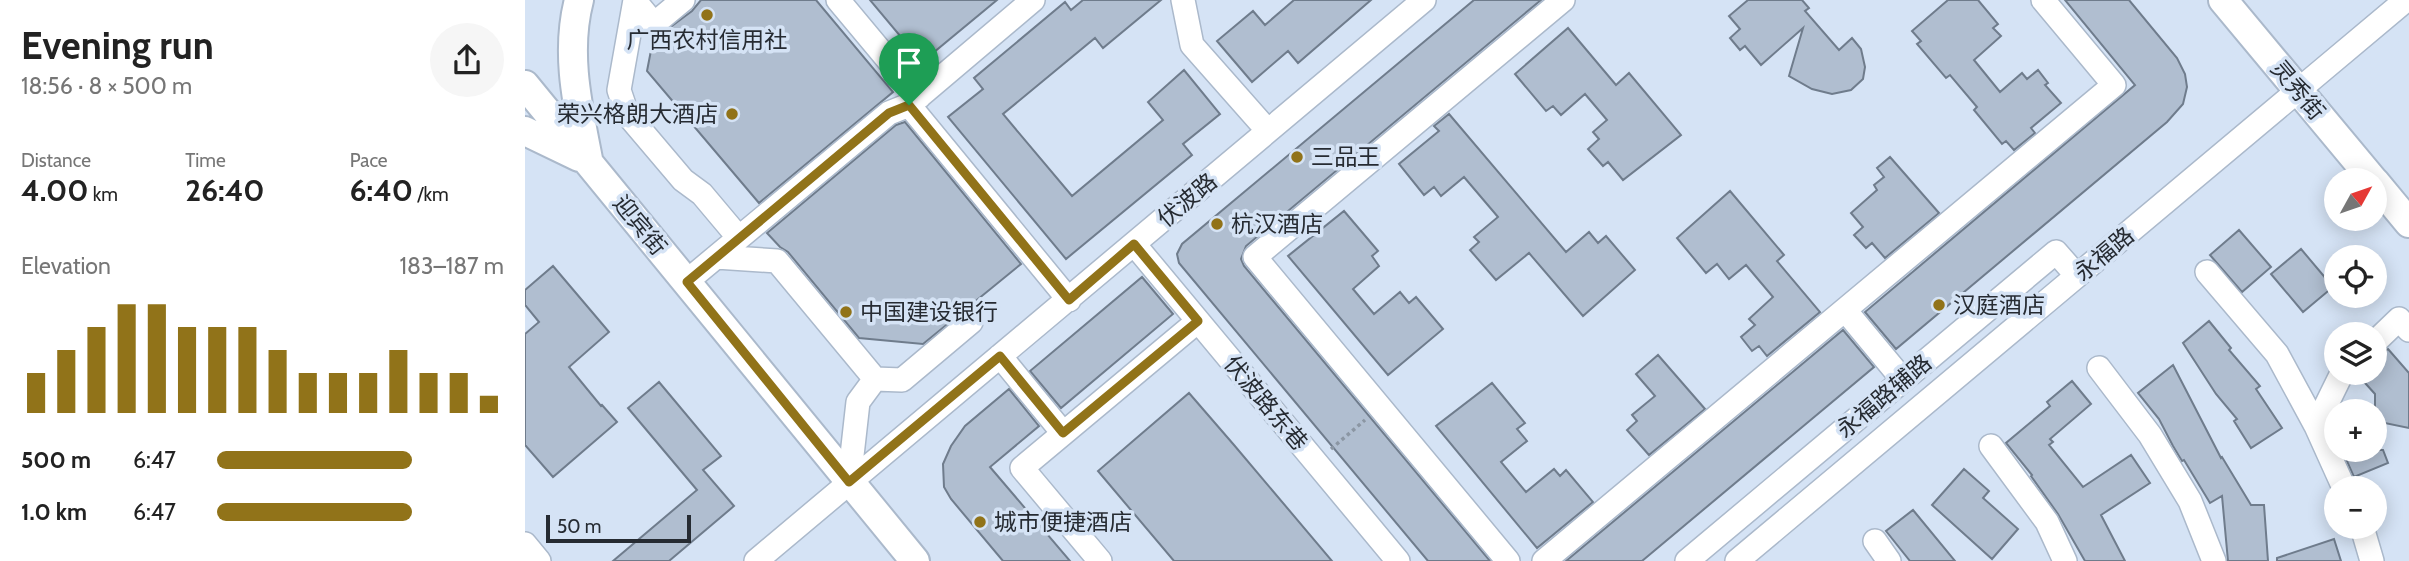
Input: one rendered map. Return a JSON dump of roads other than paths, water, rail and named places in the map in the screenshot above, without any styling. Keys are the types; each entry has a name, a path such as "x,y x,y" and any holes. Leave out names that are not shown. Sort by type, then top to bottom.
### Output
{"main road":[{"path":"579,0 574,20 573,79 589,162"},
{"name":"灵秀街","path":"2223,0 2363,168"},
{"name":"迎宾街","path":"525,85 915,561"},
{"path":"525,131 589,162"},
{"name":"灵秀街","path":"2387,197 2409,223"}],"street":[{"path":"635,1 654,24 683,0"},
{"path":"838,0 1069,300"},
{"path":"687,282 889,113 914,101 1033,0"},
{"path":"1184,0 1192,45 1268,131"},
{"name":"伏波路","path":"756,561 1424,0"},
{"path":"1508,561 1255,257 1563,0"},
{"path":"1544,561 2114,85 2042,0"},
{"name":"永福路","path":"1737,561 2406,0"},
{"path":"635,1 619,90 628,114 683,180 702,194 739,238"},
{"name":"伏波路东巷","path":"1134,244 1398,561"},
{"name":"永福路辅路","path":"1687,561 2056,252 2077,276"},
{"path":"716,257 777,261 875,379 902,380 971,322"},
{"path":"2207,272 2277,354 2316,426 2339,476"},
{"path":"1845,310 1903,380"},
{"path":"2387,330 2399,319 2409,330"},
{"path":"1100,561 1022,468 1198,321"},
{"path":"1000,356 1063,433"},
{"path":"2099,368 2150,435 2183,490 2214,561"},
{"path":"849,482 858,402 875,379"},
{"path":"2316,426 2336,385"},
{"path":"1991,446 2047,522 2065,561"},
{"path":"2366,539 2372,561"},
{"path":"1875,541 1889,561"},
{"path":"525,544 539,561"}],"place":[{"name":"广西农村信用社","path":"707,15"},
{"name":"荣兴格朗大酒店","path":"732,114"},
{"name":"三品王","path":"1297,157"},
{"name":"杭汉酒店","path":"1217,224"},
{"name":"汉庭酒店","path":"1939,305"},
{"name":"中国建设银行","path":"846,312"},
{"name":"城市便捷酒店","path":"980,522"}]}
